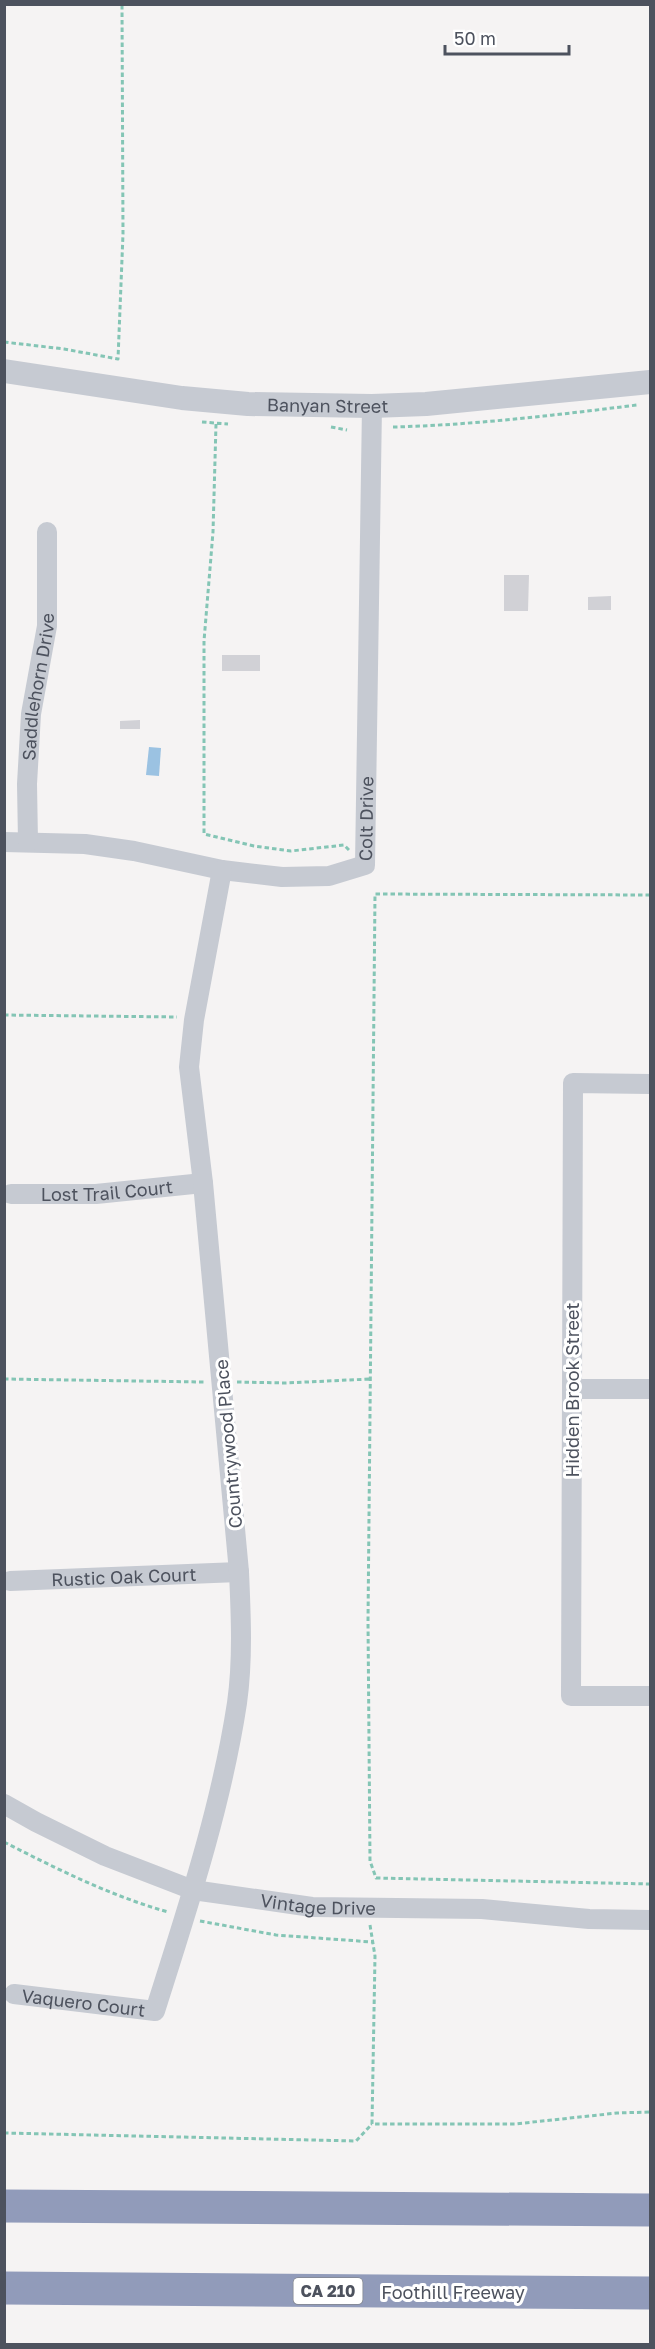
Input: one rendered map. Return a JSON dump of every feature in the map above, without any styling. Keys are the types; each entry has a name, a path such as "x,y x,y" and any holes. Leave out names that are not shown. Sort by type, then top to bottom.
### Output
{"highway":[{"path":"4,2206 651,2210"},
{"name":"Foothill Freeway","path":"4,2288 651,2293"}],"street":[{"name":"Banyan Street","path":"4,371 213,402 372,406 469,401 651,382"},
{"name":"Colt Drive","path":"4,842 85,844 134,851 222,870 282,877 329,876 365,865 372,406"},
{"name":"Saddlehorn Drive","path":"28,842 27,784 31,714 47,626 47,532"},
{"name":"Countrywood Place","path":"155,2011 193,1890 219,1792 237,1703 242,1632 222,1382 203,1183 189,1067 194,1020 222,870"},
{"name":"Hidden Brook Street","path":"651,1084 573,1083 571,1696 651,1696"},
{"name":"Lost Trail Court","path":"11,1194 96,1194 203,1183"},
{"path":"572,1389 651,1389"},
{"name":"Rustic Oak Court","path":"10,1581 239,1572"},
{"name":"Vintage Drive","path":"4,1804 105,1856 193,1890 312,1907 482,1908 589,1919 651,1920"},
{"name":"Vaquero Court","path":"14,1994 155,2011"}],"path":[{"path":"4,342 64,349 118,359 123,234 122,4"},
{"path":"393,427 434,426 551,416 639,405"},
{"path":"216,424 213,532 204,641 204,834 254,846 291,851 344,845 365,865"},
{"path":"651,895 375,894 368,1621 370,1861 376,1878 651,1884"},
{"path":"4,1015 171,1016 194,1020"},
{"path":"4,1378 286,1383 370,1379"},
{"path":"4,2133 356,2141 372,2124 375,1956 370,1932 370,1908"},
{"path":"372,2124 515,2124 617,2113 651,2112"}],"water":[{"path":"149,747 161,748 159,776 146,775"}],"building":[{"path":"504,575 529,575 528,611 504,611"},
{"path":"611,596 611,610 588,610 588,597"},
{"path":"222,655 260,655 260,671 222,671"},
{"path":"140,720 140,729 120,729 120,721"}]}
